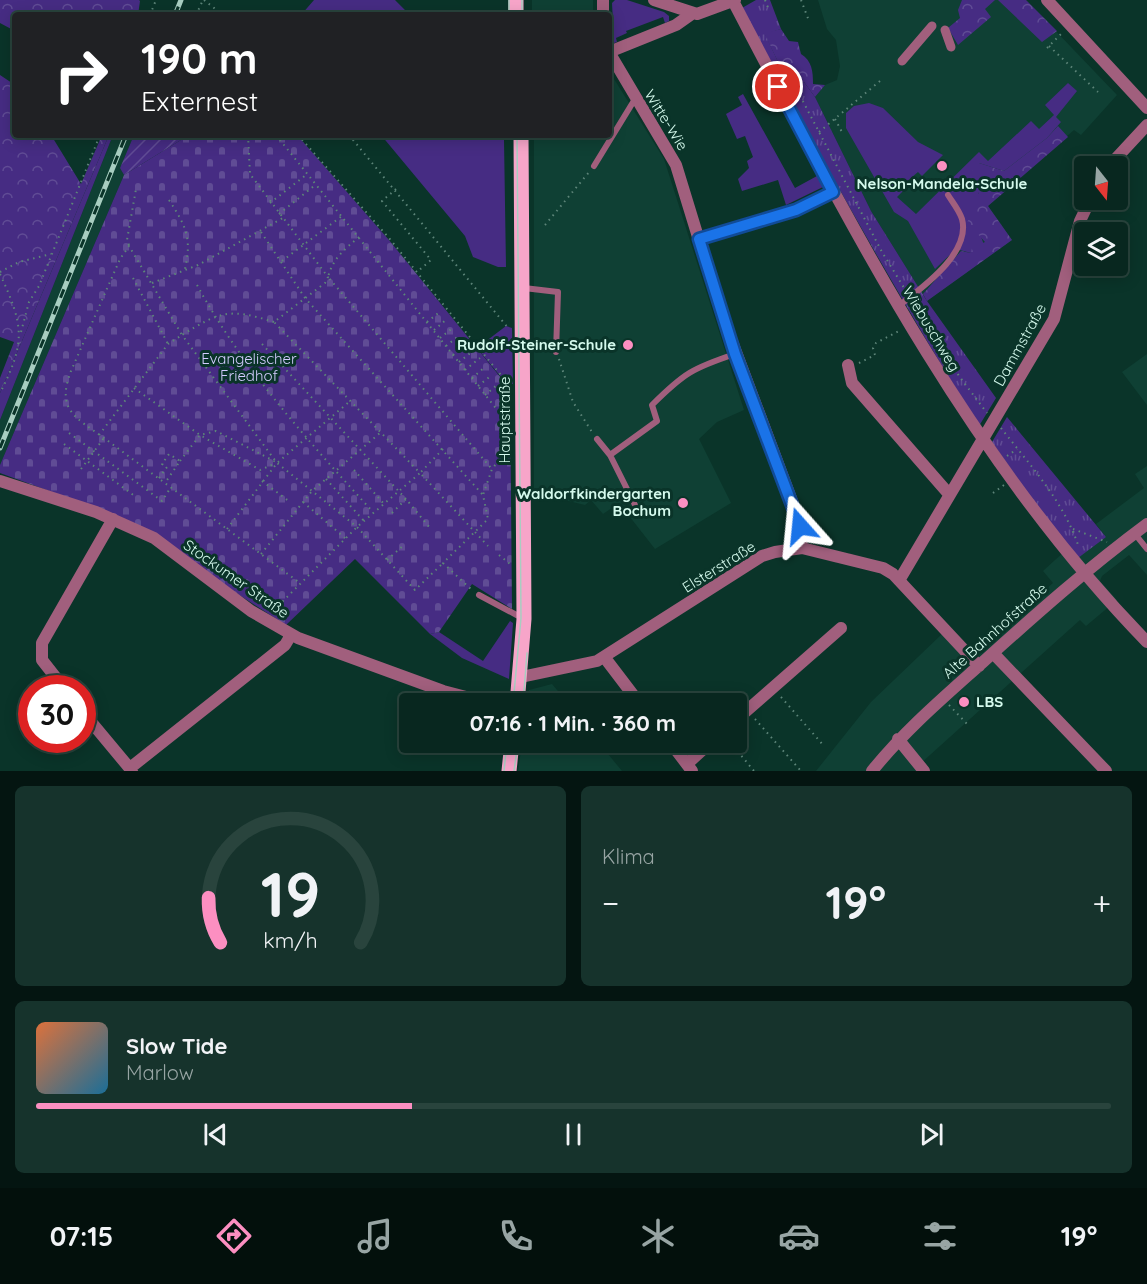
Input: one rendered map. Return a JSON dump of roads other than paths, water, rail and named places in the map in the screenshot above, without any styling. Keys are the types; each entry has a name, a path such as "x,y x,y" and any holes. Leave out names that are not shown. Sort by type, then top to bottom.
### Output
{"main road":[{"name":"Hauptstraße","path":"518,693 525,619 521,138"},
{"path":"509,771 511,753"}],"street":[{"path":"654,0 702,14 734,0"},
{"name":"Wiebuschweg","path":"734,0 833,192 905,301 911,324 982,440 1083,572 1147,642"},
{"path":"1047,0 1147,108"},
{"path":"612,51 676,25 693,13"},
{"path":"902,61 932,26"},
{"path":"945,30 951,46"},
{"name":"Witte-Wie","path":"612,57 676,165 735,354 792,501 800,526 802,548"},
{"path":"1118,156 1147,125"},
{"path":"699,239 796,210 833,192"},
{"name":"Dammstraße","path":"900,579 948,493 994,421 1054,319 1080,221 1085,210"},
{"path":"848,364 852,382 948,493"},
{"name":"Stockumer Straße","path":"0,481 113,519 154,538 265,620 291,635 451,693"},
{"path":"54,675 42,660 42,643 113,519"},
{"name":"Alte Bahnhofstraße","path":"872,771 898,739 1083,572 1147,524"},
{"name":"Elsterstraße","path":"520,677 536,676 605,658 762,556 786,549 802,548 883,568 900,579 979,666"},
{"path":"747,711 841,628"},
{"path":"96,728 131,770 285,645 291,635"},
{"path":"993,653 1106,771"},
{"path":"605,658 632,693"},
{"path":"898,739 924,771"},
{"path":"679,753 690,767 702,753"}],"lane":[{"path":"612,137 635,99"},
{"path":"594,166 611,138"},
{"path":"905,301 921,290 959,247 962,220 948,195"},
{"path":"522,287 558,292 556,352"},
{"path":"610,455 657,421 652,405 676,381 696,368 735,354"},
{"path":"597,439 610,455 634,505"},
{"path":"1134,533 1147,549"},
{"path":"479,595 525,619"}],"tram line":[{"path":"509,0 509,12"},
{"path":"522,0 522,12"},
{"path":"514,693 521,618 517,138"},
{"path":"524,693 527,653"},
{"path":"504,771 506,753"},
{"path":"514,771 516,753"}],"railway":[{"path":"176,12 181,0"},
{"path":"0,448 125,138"}],"place":[{"name":"Nelson-Mandela-Schule","path":"942,166"},
{"name":"Rudolf-Steiner-Schule","path":"628,345"},
{"name":"Waldorfkindergarten Bochum","path":"683,503"},
{"name":"LBS","path":"964,702"}],"park label":[{"name":"Evangelischer Friedhof","path":"249,368"}]}
